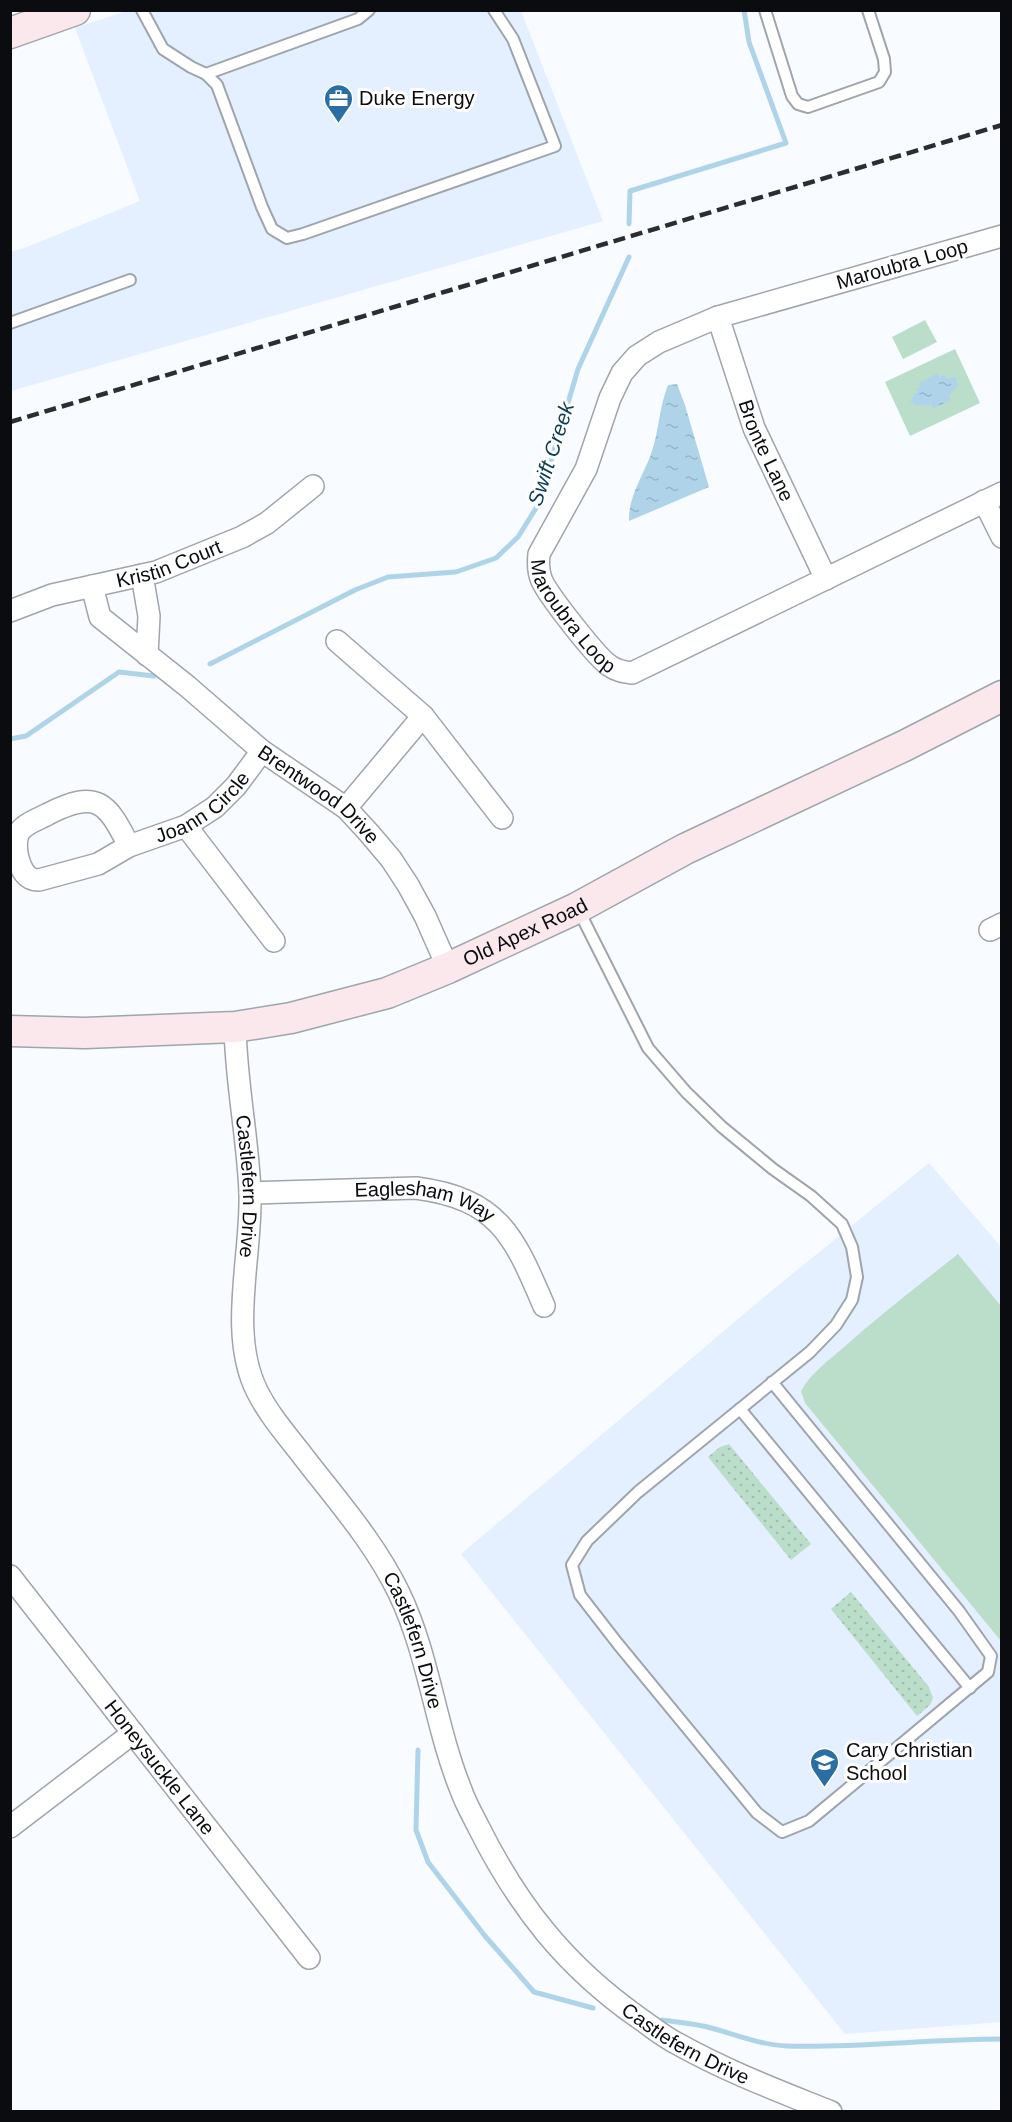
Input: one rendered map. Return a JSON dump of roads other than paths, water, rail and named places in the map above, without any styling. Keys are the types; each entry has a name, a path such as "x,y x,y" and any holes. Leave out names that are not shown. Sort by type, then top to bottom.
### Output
{"main road":[{"path":"10,33 75,10"},
{"name":"Old Apex Road","path":"10,1031 85,1034 235,1027 291,1018 387,993 448,968 577,908 686,849 904,746 1002,696"}],"street":[{"name":"Maroubra Loop","path":"993,497 632,673 618,671 607,665 573,624 543,582 538,570 539,554 586,469 610,398 622,374 637,356 659,342 718,317 1002,236"},
{"name":"Bronte Lane","path":"718,317 754,428 826,579"},
{"name":"Kristin Court","path":"10,611 52,595 156,572 242,537 267,523 314,486"},
{"path":"993,497 1002,537"},
{"path":"142,575 149,616 147,655"},
{"name":"Brentwood Drive","path":"92,586 100,617 262,752 346,808 391,858 425,916 448,968"},
{"path":"337,641 423,716 502,818"},
{"path":"346,808 423,716"},
{"name":"Joann Circle","path":"129,846 113,814 92,801 75,803 26,825 19,832 16,842 24,872 31,879 39,880 98,864 129,846 186,826 215,807 236,786 262,752"},
{"path":"186,826 274,941"},
{"name":"Castlefern Drive","path":"235,1027 250,1193 243,1326 249,1373 269,1412 378,1553 400,1593 415,1632 437,1716 461,1791 499,1867 531,1916 571,1962 619,2004 677,2044 769,2087 831,2112"},
{"name":"Eaglesham Way","path":"250,1193 416,1188 459,1197 478,1206 510,1235 524,1260 544,1306"},
{"name":"Honeysuckle Lane","path":"10,1576 309,1958"},
{"path":"10,1827 133,1733"}],"lane":[{"path":"142,10 163,50 190,68 206,74 217,85 272,229 287,238 555,146 513,39 494,10"},
{"path":"206,74 358,19 369,10"},
{"path":"765,10 792,96 798,104 808,107 879,82 885,72 884,59 868,10"},
{"path":"10,323 130,279"},
{"path":"577,908 648,1048 686,1092 722,1127 811,1196 842,1224 852,1247 857,1277 852,1300 836,1325 810,1352 772,1382 639,1492 587,1541 572,1565 580,1595 618,1644 757,1813 782,1832 809,1821 970,1688 988,1672 991,1656 959,1611 772,1382"},
{"path":"740,1409 970,1688"}],"water":[{"path":"938,373 940,377 944,374 946,378 956,377 958,386 949,396 951,400 933,409 931,404 925,407 913,403 910,400 917,392 916,389 921,387 919,383"},
{"path":"677,384 709,487 629,521 633,495 654,446 665,393 668,385"}],"waterway":[{"name":"Swift Creek","path":"629,224 630,191 786,143 749,42 744,10"},
{"name":"Swift Creek","path":"210,664 355,590 388,577 456,572 496,558 518,537 538,505 578,369 629,257"},
{"name":"Swift Creek","path":"10,739 26,736 119,672 154,676"},
{"path":"418,1750 416,1830 428,1862 485,1936 534,1992 593,2008"},
{"path":"662,2020 703,2026 755,2041 787,2046 1002,2039"}],"railway":[{"path":"10,422 1002,125"}],"place":[{"name":"Duke Energy","path":"338,124"},
{"name":"Cary Christian School","path":"825,1788"}]}
